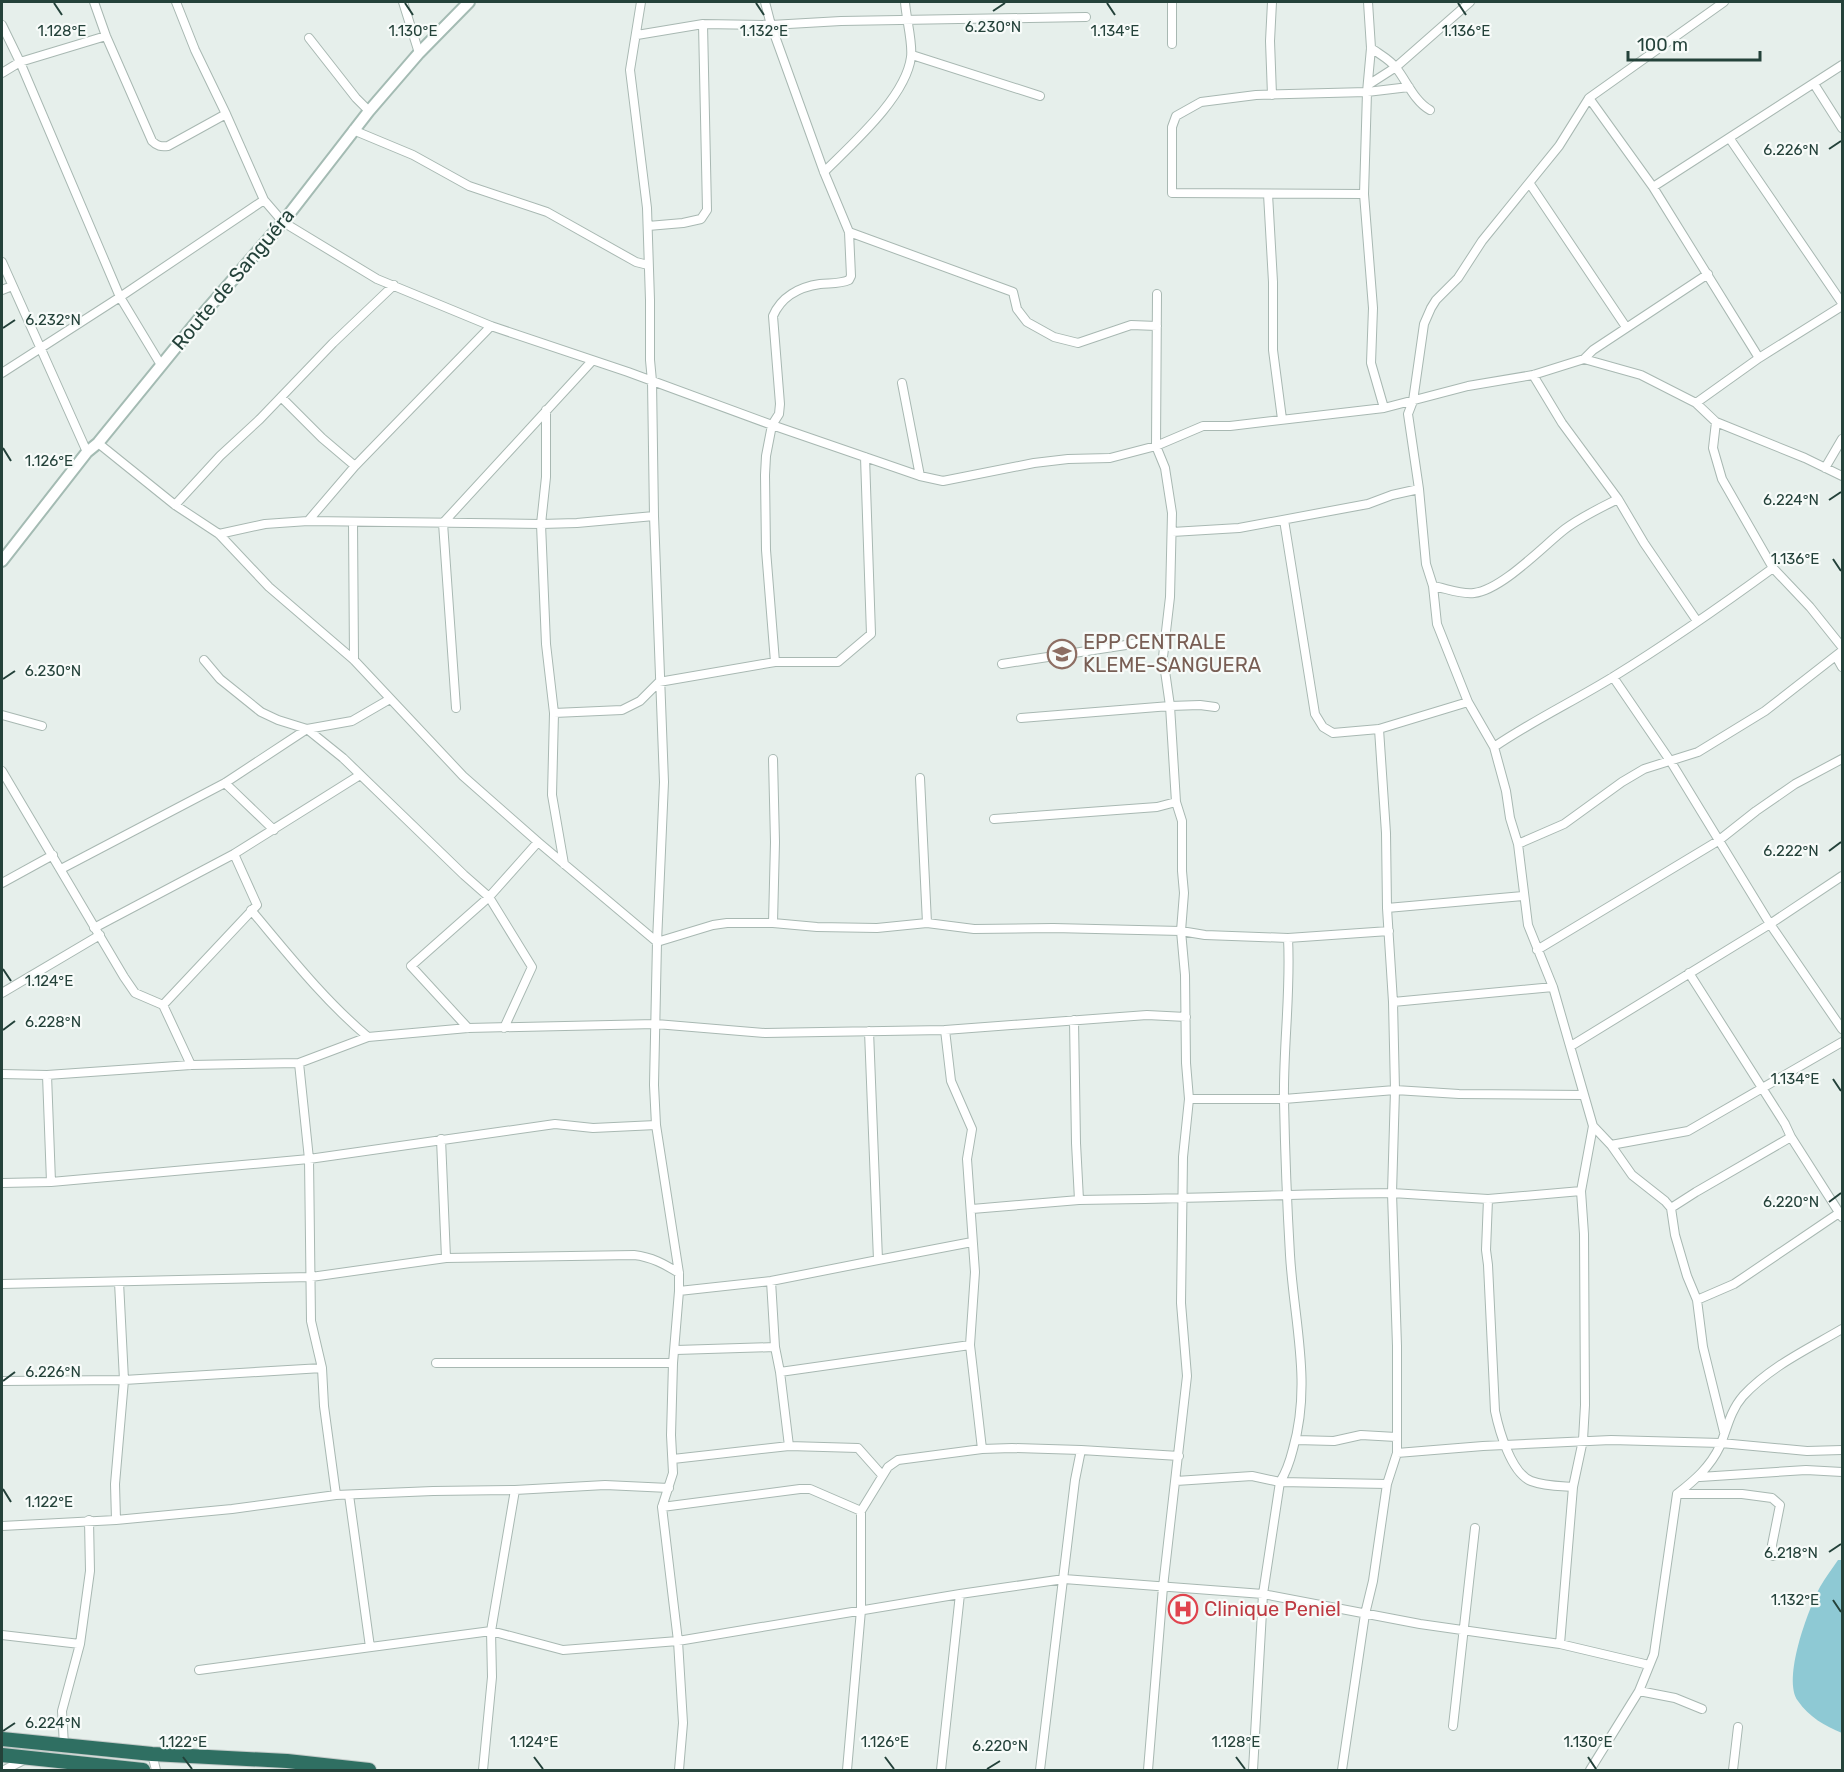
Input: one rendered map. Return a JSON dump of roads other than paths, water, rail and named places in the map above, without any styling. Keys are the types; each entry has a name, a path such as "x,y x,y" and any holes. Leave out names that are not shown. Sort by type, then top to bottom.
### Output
{"highway":[{"path":"2,1739 152,1754 287,1761 369,1770"},
{"path":"2,1755 62,1766 143,1770"}],"street":[{"path":"94,2 106,36 156,144 162,147 168,146 226,114"},
{"path":"176,2 195,50 264,200 283,222 377,279 491,326 920,476 943,481 1034,463 1110,458 1156,446 1203,426 1230,426 1384,408 1467,386 1533,375 1584,358 1626,327 1708,274"},
{"path":"403,2 419,53"},
{"name":"Route de Sanguéra","path":"2,561 87,452 98,443 160,365 283,222 322,174 353,130 419,53 469,2"},
{"path":"641,2 630,70 648,226 654,516 664,782 657,942 656,1125 679,1273 674,1363 672,1459 674,1473 662,1507 678,1641 683,1723 678,1770"},
{"path":"765,2 771,25 824,172 849,232 851,276 849,280 817,284 786,297 778,304 773,316 780,404 772,425 765,475 766,550 775,662"},
{"path":"824,172 877,119 909,70 912,55 905,2"},
{"path":"1172,2 1172,44"},
{"path":"1272,2 1270,42 1272,96"},
{"path":"1368,2 1371,48 1367,89 1364,194 1373,308 1371,363 1384,408"},
{"path":"1367,89 1396,67 1470,2"},
{"path":"1560,1644 1573,1487 1583,1440 1586,1383 1584,1234 1581,1191 1593,1126 1553,987 1528,925 1518,844 1494,747 1468,702 1437,624 1433,586 1426,564 1419,489 1408,414 1413,401 1423,333 1431,308 1458,278 1482,242 1559,146 1589,98 1724,2"},
{"path":"637,35 703,24 771,25 841,21 1086,17"},
{"path":"648,226 700,219 707,210 703,24"},
{"path":"2,25 120,297 160,365"},
{"path":"2,73 20,62 106,36"},
{"path":"309,38 369,111"},
{"path":"1371,48 1396,67 1409,87 1430,110"},
{"path":"912,55 1040,96"},
{"path":"1653,187 1842,65"},
{"path":"1814,84 1842,128"},
{"path":"1364,194 1172,193 1172,127 1176,116 1201,102 1256,95 1272,96 1409,87"},
{"path":"1589,98 1653,187 1759,358"},
{"path":"353,130 413,155 469,186 547,212 636,262 648,265"},
{"path":"1696,403 1759,358 1842,305 1730,139"},
{"path":"1530,184 1626,327"},
{"path":"1268,194 1273,282 1273,350 1282,419"},
{"path":"2,373 264,200"},
{"path":"849,232 1012,292 1017,309 1027,322 1054,337 1078,343 1131,325 1157,326"},
{"path":"2,262 87,452"},
{"path":"175,505 220,456 394,285"},
{"path":"2,290 12,286"},
{"path":"1148,1770 1163,1587 1187,1376 1181,1304 1184,1157 1189,1099 1186,1063 1185,975 1181,931 1184,893 1182,821 1176,802 1170,706 1163,657 1170,597 1172,513 1165,468 1156,446 1157,294"},
{"path":"308,520 355,466 491,326"},
{"path":"1584,358 1641,375 1696,403 1716,422 1842,476"},
{"path":"456,708 443,523 592,361"},
{"path":"1533,375 1562,423 1618,500 1697,621"},
{"path":"902,383 920,476"},
{"path":"281,397 322,438 355,466"},
{"path":"546,410 546,477 541,524 546,644 554,713 552,795 564,864"},
{"path":"1716,422 1713,448 1722,479 1773,568 1842,647"},
{"path":"1825,468 1842,439"},
{"path":"98,443 175,505 219,534 269,587 354,660 463,776 657,942"},
{"path":"554,713 622,710 640,701 659,682 775,662 838,662 871,634 865,457"},
{"path":"1172,532 1239,528 1368,504 1392,495 1419,489"},
{"path":"1433,586 1473,594 1484,591 1526,563 1566,529 1618,500"},
{"path":"219,534 265,524 308,520 541,524 654,516"},
{"path":"1284,520 1315,714 1323,727 1333,733 1379,729 1468,702"},
{"path":"353,522 354,660"},
{"path":"1494,747 1613,677 1773,568"},
{"path":"1002,664 1165,639"},
{"path":"1518,844 1564,824 1644,769 1698,752 1765,711 1840,655 1842,667"},
{"path":"204,660 220,679 261,712 307,729 343,758 489,897 532,967 504,1028"},
{"path":"1613,677 1671,762 1770,924 1842,1029"},
{"path":"61,869 225,783 307,729 352,721 390,699"},
{"path":"1021,718 1170,706 1215,707"},
{"path":"2,715 42,726"},
{"path":"1342,1770 1387,1484 1397,1453 1397,1355 1392,1193 1395,1090 1393,1002 1379,729"},
{"path":"773,759 775,842 773,923"},
{"path":"1537,950 1718,841 1795,784 1842,759"},
{"path":"2,993 97,931 234,854 360,775"},
{"path":"3,776 135,993 163,1005 191,1065"},
{"path":"920,778 927,923"},
{"path":"225,783 274,830"},
{"path":"994,819 1157,807 1176,802"},
{"path":"468,1028 411,966 489,897 538,842"},
{"path":"163,1005 257,905 234,854"},
{"path":"2,883 53,855"},
{"path":"1571,1046 1770,924 1842,876"},
{"path":"1387,908 1523,896"},
{"path":"251,910 310,981 368,1037"},
{"path":"657,942 712,925 773,923 817,927 877,928 927,923 974,930 1053,928 1181,931 1205,935 1288,938 1389,931"},
{"path":"1254,1770 1263,1594 1280,1482 1287,1472 1296,1440 1302,1398 1301,1342 1294,1311 1284,1099 1288,938"},
{"path":"1689,973 1841,1215 1734,1284 1696,1300"},
{"path":"1393,1002 1553,987"},
{"path":"2,1074 47,1075 191,1065 299,1063 368,1037 468,1028 656,1024 765,1033 945,1030 1147,1015 1186,1017"},
{"path":"1074,1020 1079,1200"},
{"path":"945,1030 951,1081 972,1129 968,1159 975,1272 970,1345 982,1449"},
{"path":"869,1031 878,1260"},
{"path":"1611,1145 1688,1131 1842,1042"},
{"path":"299,1063 309,1160 311,1321 322,1368 326,1425 336,1495"},
{"path":"47,1075 51,1182"},
{"path":"1189,1099 1284,1099 1395,1090 1459,1094 1584,1095"},
{"path":"2,1183 51,1182 309,1160 555,1124 594,1128 656,1125"},
{"path":"1593,1126 1611,1145 1632,1175 1671,1208 1677,1243 1696,1300 1703,1347 1724,1432"},
{"path":"1671,1208 1791,1137"},
{"path":"441,1139 446,1258"},
{"path":"972,1209 1079,1200 1392,1193 1488,1199 1581,1191"},
{"path":"1488,1199 1486,1250 1495,1411 1506,1446 1517,1468 1529,1480 1555,1486 1573,1487"},
{"path":"679,1291 771,1281 972,1242"},
{"path":"2,1284 311,1277 446,1258 634,1256 659,1261 679,1273"},
{"path":"116,1520 115,1484 124,1380 120,1281"},
{"path":"771,1281 775,1347 789,1446"},
{"path":"1590,1770 1639,1691 1654,1653 1677,1494 1700,1477 1721,1443 1734,1410 1752,1389 1791,1356 1842,1329"},
{"path":"780,1372 970,1345"},
{"path":"676,1350 775,1347"},
{"path":"436,1362 674,1363"},
{"path":"2,1381 124,1380 322,1368"},
{"path":"1296,1440 1334,1441 1361,1436 1396,1437"},
{"path":"1397,1453 1583,1440 1721,1443 1807,1451 1842,1450"},
{"path":"672,1459 789,1446 858,1448 882,1475"},
{"path":"847,1770 861,1611 861,1511 888,1467 898,1460 982,1449 1081,1450 1179,1456"},
{"path":"1040,1770 1075,1480 1081,1450"},
{"path":"1700,1477 1806,1470 1842,1472"},
{"path":"1176,1481 1251,1476 1280,1482 1387,1484"},
{"path":"2,1526 116,1520 232,1509 336,1495 605,1485 669,1488"},
{"path":"662,1507 810,1489 861,1511"},
{"path":"483,1770 492,1677 491,1631 515,1490"},
{"path":"1677,1494 1742,1494 1772,1498 1780,1505 1772,1545 1773,1556"},
{"path":"349,1496 370,1647"},
{"path":"64,1745 62,1711 80,1644 90,1572 89,1520"},
{"path":"1453,1726 1474,1528"},
{"path":"199,1670 491,1631 563,1650 678,1641 1064,1579 1263,1594 1365,1614 1560,1644 1650,1665"},
{"path":"941,1770 960,1594"},
{"path":"2,1635 80,1644"},
{"path":"1639,1691 1675,1698 1702,1709"},
{"path":"1733,1770 1738,1727"},
{"path":"152,1754 156,1770"},
{"path":"4,1770 27,1758"}],"water":[{"path":"1838,1560 1842,1560 1842,1733 1818,1720 1802,1707 1794,1691 1793,1677 1799,1644 1809,1611 1820,1587"}],"place":[{"name":"EPP CENTRALE KLEME-SANGUERA","path":"1062,654"},
{"name":"Clinique Peniel","path":"1183,1609"}]}
